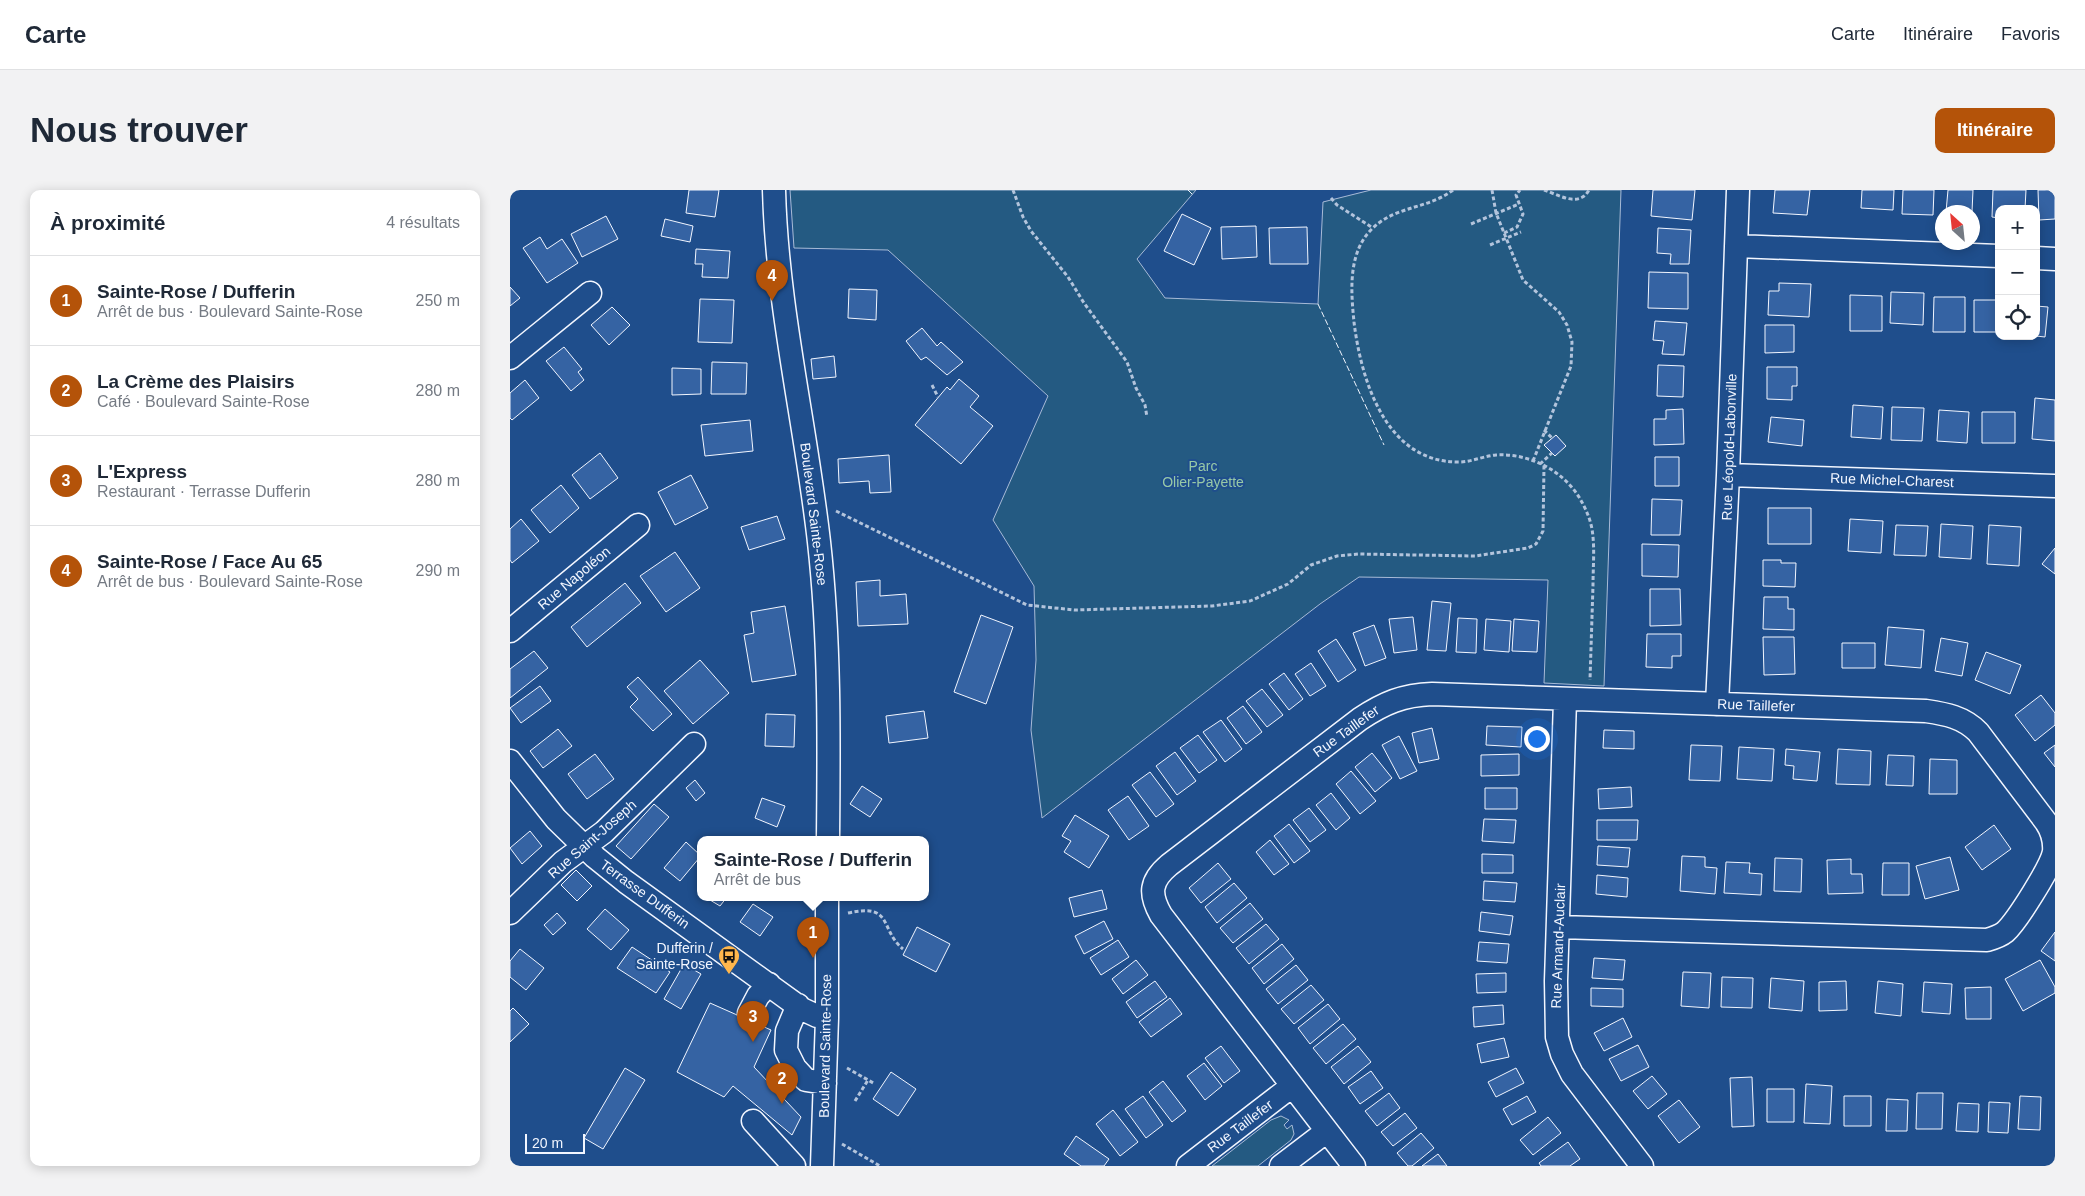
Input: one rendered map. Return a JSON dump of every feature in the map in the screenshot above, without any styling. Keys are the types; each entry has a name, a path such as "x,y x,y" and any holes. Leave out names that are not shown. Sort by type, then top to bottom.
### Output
{"street":[{"name":"Boulevard Sainte-Rose","path":"774,190 779,261 819,539 824,588 827,652 828,836"},
{"name":"Rue Léopold-Labonville","path":"1717,704 1728,475 1738,190"},
{"path":"1736,246 1995,256"},
{"path":"2040,258 2055,258"},
{"path":"510,358 590,293"},
{"name":"Rue Michel-Charest","path":"1728,475 2055,486"},
{"name":"Rue Napoléon","path":"510,631 638,525"},
{"name":"Rue Taillefer","path":"1354,1166 1161,915 1153,896 1157,877 1177,859 1360,719 1387,702 1410,696 1432,694 1926,711 1957,718 1972,726 2046,822 2053,837 2054,844 2051,861 2010,926 2000,935 1987,940 1559,927"},
{"name":"Rue Armand-Auclair","path":"1566,700 1556,1012 1557,1037 1562,1054 1582,1089 1642,1166"},
{"name":"Rue Saint-Joseph","path":"510,914 563,862 604,832 694,744"},
{"name":"Terrasse Dufferin","path":"510,760 556,819 583,847 626,882 798,1005 817,1016 827,1018"},
{"name":"Boulevard Sainte-Rose","path":"822,1166 832,1074 827,1018 828,901"},
{"path":"749,1013 758,996 769,984"},
{"path":"798,1005 787,1031 786,1050 801,1076 811,1082 832,1074"},
{"name":"Rue Taillefer","path":"1188,1166 1292,1086"},
{"path":"753,1121 794,1166"},
{"path":"1281,1166 1327,1131"}],"path":[{"path":"1012,190 1031,231 1068,277 1084,303 1127,362 1136,388 1145,405 1147,418"},
{"path":"1453,190 1435,200 1391,215 1373,228 1364,239 1355,256 1352,278 1352,298 1360,353 1374,398 1386,422 1407,445 1417,452 1457,462 1506,455 1533,461 1544,465 1564,478 1576,493 1586,509 1592,530 1594,550 1590,685"},
{"path":"1492,190 1496,213 1523,280 1554,306 1567,325 1572,353 1571,366 1533,461"},
{"path":"1504,232 1516,227 1523,214 1516,195 1520,190"},
{"path":"1544,190 1571,199 1578,199 1583,198 1589,190"},
{"path":"1331,198 1337,205 1373,228"},
{"path":"1471,224 1519,204"},
{"path":"1490,245 1521,232"},
{"path":"932,386 938,398"},
{"path":"1544,430 1552,438"},
{"path":"1540,464 1552,453"},
{"path":"828,510 840,512 1028,605 1074,610 1212,606 1250,601 1288,584 1311,565 1337,556 1358,554 1475,556 1528,548 1536,544 1542,531 1544,465"},
{"path":"980,590 983,584"},
{"path":"842,914 869,911 881,916 889,927 893,939 903,949"},
{"path":"832,1074 868,1080 875,1084"},
{"path":"855,1100 868,1080"},
{"path":"837,1142 880,1166"}],"green space":[{"name":"Parc Olier-Payette","path":"790,190 1196,190 1137,259 1165,298 1318,304 1323,202 1371,190 1621,190 1604,686 1544,683 1548,580 1359,577 1320,604 1042,818 1031,730 1036,660 1034,586 993,520 1048,396 888,250 794,248"},
{"path":"1281,1116 1289,1120 1284,1125 1287,1129 1292,1125 1294,1134 1291,1140 1258,1166 1212,1166 1271,1120"}],"building":[{"path":"689,190 719,190 715,217 686,213"},
{"path":"1653,190 1695,190 1692,220 1651,216"},
{"path":"1775,190 1810,190 1807,215 1773,213"},
{"path":"1862,190 1894,190 1893,210 1861,208"},
{"path":"1903,190 1934,190 1933,215 1902,214"},
{"path":"1948,190 1973,190 1972,205 1947,205"},
{"path":"1993,190 2026,190 2025,205 1995,205 1995,217 1992,217"},
{"path":"2038,190 2055,190 2055,219 2040,220"},
{"path":"1182,214 1211,228 1194,265 1164,251"},
{"path":"606,216 618,239 582,257 571,234"},
{"path":"665,219 693,226 690,242 661,236"},
{"path":"1256,226 1257,257 1222,259 1221,227"},
{"path":"1307,227 1308,264 1270,264 1269,228"},
{"path":"1658,228 1691,230 1689,264 1670,264 1671,254 1657,253"},
{"path":"540,237 547,249 562,239 578,263 547,283 523,248"},
{"path":"696,249 730,251 728,278 702,277 703,264 695,264"},
{"path":"1649,272 1688,273 1688,309 1648,308"},
{"path":"1779,283 1811,284 1809,317 1768,315 1769,291 1779,291"},
{"path":"510,287 520,298 510,306"},
{"path":"849,289 877,290 876,320 848,318"},
{"path":"1891,292 1924,293 1923,325 1890,323"},
{"path":"1850,295 1882,296 1882,331 1850,331"},
{"path":"1934,297 1965,297 1965,332 1933,332"},
{"path":"700,299 734,300 732,343 698,342"},
{"path":"1974,300 1995,300 1995,332 1974,332"},
{"path":"2040,306 2048,307 2045,337 2040,336"},
{"path":"612,307 630,325 609,345 591,325"},
{"path":"1655,321 1687,323 1684,355 1662,354 1664,341 1653,340"},
{"path":"1765,325 1794,325 1794,352 1765,353"},
{"path":"922,328 937,346 941,342 963,362 947,375 926,357 921,360 906,341"},
{"path":"564,347 582,369 578,372 584,380 571,391 546,361"},
{"path":"834,356 836,377 813,379 811,359"},
{"path":"712,362 747,363 746,394 711,394"},
{"path":"1658,365 1684,366 1683,397 1657,396"},
{"path":"1767,367 1797,367 1797,386 1792,386 1792,400 1767,399"},
{"path":"672,368 701,369 701,394 672,395"},
{"path":"959,379 979,396 970,407 993,426 961,464 915,425 947,387 950,390"},
{"path":"525,380 539,398 512,420 510,418 510,393"},
{"path":"2035,398 2055,400 2055,441 2032,439"},
{"path":"1853,405 1883,407 1881,439 1851,437"},
{"path":"1892,407 1924,408 1922,441 1891,440"},
{"path":"1683,409 1684,444 1654,445 1654,419 1666,419 1666,410"},
{"path":"1939,410 1969,412 1967,443 1937,441"},
{"path":"1982,412 2015,412 2015,443 1982,443"},
{"path":"1771,417 1804,420 1802,446 1768,442"},
{"path":"750,420 753,451 705,456 701,425"},
{"path":"1556,435 1566,446 1555,456 1544,445"},
{"path":"600,453 618,478 590,499 572,475"},
{"path":"889,455 891,492 870,493 869,481 839,483 838,459"},
{"path":"1655,457 1679,457 1679,486 1655,486"},
{"path":"691,475 708,508 675,525 658,492"},
{"path":"561,485 579,508 550,533 531,510"},
{"path":"1652,499 1682,500 1680,535 1651,535"},
{"path":"1768,508 1811,508 1811,544 1768,544"},
{"path":"777,516 785,539 749,550 741,527"},
{"path":"521,519 539,541 512,563 510,560 510,529"},
{"path":"1850,519 1883,521 1881,553 1848,551"},
{"path":"1941,524 1973,526 1971,559 1939,557"},
{"path":"1896,525 1928,526 1926,556 1894,555"},
{"path":"1989,525 2021,527 2019,566 1987,564"},
{"path":"1642,544 1679,545 1678,577 1642,576"},
{"path":"2055,548 2055,574 2042,564"},
{"path":"675,552 700,588 666,612 640,576"},
{"path":"1763,560 1781,560 1781,563 1796,563 1795,587 1763,586"},
{"path":"880,580 880,596 906,594 908,624 858,626 856,582"},
{"path":"625,583 641,603 587,647 571,627"},
{"path":"1650,589 1680,589 1681,625 1650,626"},
{"path":"1764,597 1788,597 1788,609 1794,609 1794,630 1763,629"},
{"path":"1432,601 1451,603 1446,651 1427,650"},
{"path":"785,606 796,675 752,682 744,635 754,633 751,612"},
{"path":"981,615 1013,627 986,704 954,692"},
{"path":"1413,617 1417,650 1394,653 1389,619"},
{"path":"1458,618 1477,619 1476,653 1456,652"},
{"path":"1486,619 1511,621 1509,652 1484,650"},
{"path":"1514,619 1539,621 1537,652 1512,651"},
{"path":"1374,625 1386,658 1365,666 1353,633"},
{"path":"1888,627 1924,630 1921,668 1885,665"},
{"path":"1647,634 1681,634 1681,656 1672,656 1672,668 1646,667"},
{"path":"1763,637 1794,637 1795,674 1764,675"},
{"path":"1941,638 1968,643 1962,676 1935,671"},
{"path":"1336,639 1356,670 1338,682 1318,651"},
{"path":"1842,643 1875,643 1875,668 1842,668"},
{"path":"534,651 548,668 510,698 510,669"},
{"path":"1986,652 2021,665 2010,694 1975,680"},
{"path":"700,660 729,693 693,724 664,691"},
{"path":"1311,663 1326,686 1310,696 1295,674"},
{"path":"1284,673 1303,699 1289,710 1269,684"},
{"path":"638,677 672,714 653,731 630,707 638,699 627,687"},
{"path":"540,686 551,701 521,723 510,708"},
{"path":"1262,689 1283,715 1267,727 1246,701"},
{"path":"2041,695 2055,713 2055,725 2035,741 2015,715"},
{"path":"1243,706 1262,732 1246,744 1227,718"},
{"path":"924,711 928,738 889,743 886,716"},
{"path":"766,714 795,715 794,747 765,746"},
{"path":"1221,720 1242,749 1225,762 1203,732"},
{"path":"1487,726 1522,727 1521,747 1486,745"},
{"path":"1432,728 1439,759 1419,763 1412,733"},
{"path":"558,729 572,746 543,768 530,751"},
{"path":"1604,730 1634,731 1634,749 1603,748"},
{"path":"1198,735 1217,760 1199,773 1180,748"},
{"path":"1399,736 1417,771 1400,779 1382,745"},
{"path":"1691,745 1722,746 1720,781 1689,780"},
{"path":"2055,745 2055,767 2044,753"},
{"path":"1739,747 1774,749 1772,781 1737,779"},
{"path":"1786,749 1820,752 1817,781 1793,779 1794,766 1785,765"},
{"path":"1838,749 1871,751 1870,785 1836,784"},
{"path":"1175,752 1196,781 1177,795 1156,766"},
{"path":"1372,753 1392,778 1375,792 1355,767"},
{"path":"595,754 614,779 587,799 568,774"},
{"path":"1519,754 1519,775 1481,776 1481,755"},
{"path":"1888,755 1914,756 1913,786 1886,785"},
{"path":"1930,759 1957,760 1957,794 1929,794"},
{"path":"1351,771 1376,801 1360,814 1336,784"},
{"path":"1150,772 1174,804 1156,817 1132,785"},
{"path":"695,780 705,793 696,801 686,788"},
{"path":"862,786 882,799 870,817 850,804"},
{"path":"1631,787 1632,807 1599,809 1598,789"},
{"path":"1485,788 1517,788 1517,809 1485,809"},
{"path":"1331,793 1350,818 1336,830 1316,805"},
{"path":"1128,796 1149,826 1129,840 1108,810"},
{"path":"762,798 785,806 777,827 755,818"},
{"path":"654,804 669,817 631,859 616,846"},
{"path":"1309,808 1326,830 1310,842 1293,820"},
{"path":"1075,815 1109,836 1089,868 1064,852 1071,841 1062,836"},
{"path":"1484,819 1516,820 1514,843 1482,841"},
{"path":"1597,820 1638,820 1637,840 1597,840"},
{"path":"1289,824 1310,851 1294,863 1274,836"},
{"path":"1994,825 2011,849 1982,870 1965,847"},
{"path":"530,831 542,846 522,864 510,848"},
{"path":"1270,840 1289,864 1274,875 1256,852"},
{"path":"686,842 697,852 697,861 680,881 664,868"},
{"path":"1598,846 1630,848 1628,867 1597,865"},
{"path":"1482,854 1513,855 1513,873 1482,873"},
{"path":"1682,856 1705,857 1705,867 1717,868 1715,894 1680,891"},
{"path":"1950,857 1959,890 1925,899 1916,866"},
{"path":"1775,858 1802,859 1801,892 1774,891"},
{"path":"1851,859 1851,874 1862,874 1863,893 1828,894 1827,860"},
{"path":"1726,862 1750,863 1749,873 1762,874 1761,895 1724,893"},
{"path":"1218,863 1231,879 1201,903 1189,888"},
{"path":"1883,863 1909,863 1909,895 1882,895"},
{"path":"576,870 592,886 577,901 561,885"},
{"path":"1597,875 1628,878 1627,897 1596,894"},
{"path":"1484,881 1517,883 1515,902 1483,900"},
{"path":"1234,883 1247,898 1217,923 1205,907"},
{"path":"1102,890 1107,909 1074,917 1069,898"},
{"path":"712,901 724,901 720,906"},
{"path":"1250,903 1263,919 1233,943 1220,928"},
{"path":"753,904 773,917 760,936 740,922"},
{"path":"605,909 629,930 611,950 587,929"},
{"path":"1481,912 1513,916 1510,935 1479,931"},
{"path":"557,913 566,923 553,935 544,925"},
{"path":"1104,921 1113,939 1084,954 1075,936"},
{"path":"1266,924 1279,939 1249,964 1236,948"},
{"path":"917,927 950,944 936,972 903,955"},
{"path":"2055,932 2055,961 2041,951"},
{"path":"1118,940 1129,957 1101,975 1090,958"},
{"path":"1479,942 1509,944 1507,963 1477,961"},
{"path":"1282,944 1294,959 1264,984 1252,968"},
{"path":"632,947 670,972 656,993 617,968"},
{"path":"520,949 544,968 526,990 510,977 510,961"},
{"path":"1594,958 1625,960 1623,980 1592,978"},
{"path":"1136,960 1148,975 1123,994 1112,979"},
{"path":"2040,960 2055,987 2055,993 2023,1011 2005,979"},
{"path":"684,964 701,974 681,1009 664,999"},
{"path":"1296,965 1308,980 1278,1004 1266,989"},
{"path":"1683,972 1711,973 1709,1008 1681,1006"},
{"path":"1506,973 1506,992 1477,993 1476,974"},
{"path":"1722,977 1753,978 1752,1008 1721,1007"},
{"path":"1771,978 1804,981 1802,1011 1769,1008"},
{"path":"1155,981 1167,997 1137,1018 1126,1002"},
{"path":"1846,981 1847,1010 1819,1011 1819,982"},
{"path":"1878,981 1903,984 1901,1016 1875,1013"},
{"path":"1924,982 1952,984 1950,1014 1922,1012"},
{"path":"1311,985 1324,1000 1294,1024 1281,1009"},
{"path":"1991,987 1991,1019 1966,1019 1965,988"},
{"path":"1591,988 1623,989 1623,1007 1591,1006"},
{"path":"1170,998 1182,1014 1151,1037 1139,1022"},
{"path":"710,1003 771,1030 754,1067 801,1117 792,1135 733,1086 724,1097 677,1072"},
{"path":"1328,1004 1340,1019 1310,1044 1298,1028"},
{"path":"1503,1005 1504,1024 1474,1027 1473,1007"},
{"path":"513,1008 529,1024 510,1042 510,1011"},
{"path":"1623,1018 1632,1037 1604,1051 1594,1033"},
{"path":"1343,1024 1356,1039 1326,1064 1313,1048"},
{"path":"1504,1038 1509,1057 1481,1063 1477,1044"},
{"path":"1638,1045 1649,1067 1621,1081 1609,1059"},
{"path":"1221,1046 1240,1071 1224,1083 1205,1058"},
{"path":"1358,1046 1371,1062 1344,1084 1331,1067"},
{"path":"1204,1063 1222,1086 1205,1100 1187,1076"},
{"path":"625,1068 645,1080 603,1149 584,1138"},
{"path":"1516,1068 1524,1083 1496,1097 1488,1082"},
{"path":"1371,1071 1383,1088 1360,1104 1348,1087"},
{"path":"891,1072 916,1089 898,1116 873,1099"},
{"path":"1652,1076 1667,1094 1648,1109 1633,1091"},
{"path":"1752,1077 1754,1126 1732,1127 1730,1078"},
{"path":"1163,1081 1186,1111 1172,1122 1149,1092"},
{"path":"1806,1084 1832,1086 1830,1124 1804,1123"},
{"path":"1767,1089 1794,1089 1794,1122 1767,1122"},
{"path":"1389,1093 1400,1108 1377,1126 1365,1111"},
{"path":"1917,1093 1943,1093 1942,1129 1916,1129"},
{"path":"1143,1096 1163,1125 1146,1138 1125,1109"},
{"path":"1527,1096 1536,1112 1512,1125 1503,1109"},
{"path":"1844,1096 1871,1096 1871,1126 1844,1126"},
{"path":"2020,1096 2041,1097 2040,1130 2018,1129"},
{"path":"1887,1099 1908,1100 1907,1131 1886,1131"},
{"path":"1679,1100 1700,1127 1679,1143 1658,1116"},
{"path":"1989,1102 2010,1103 2008,1133 1988,1132"},
{"path":"1958,1103 1979,1104 1978,1132 1956,1131"},
{"path":"1113,1110 1138,1142 1120,1156 1096,1124"},
{"path":"1405,1113 1417,1128 1393,1146 1381,1132"},
{"path":"1548,1117 1561,1133 1533,1155 1520,1140"},
{"path":"1421,1133 1434,1148 1412,1166 1408,1166 1397,1153"},
{"path":"1076,1136 1109,1159 1104,1166 1081,1166 1064,1154"},
{"path":"1568,1142 1580,1159 1570,1166 1541,1166 1539,1163"},
{"path":"1438,1154 1447,1166 1422,1166"}],"fence":[{"path":"1188,190 1193,195"},
{"path":"1318,304 1384,445"}],"place":[{"name":"Sainte-Rose / Face Au 65","path":"772,301"},
{"name":"Sainte-Rose / Dufferin","path":"813,958"},
{"name":"Dufferin / Sainte-Rose","path":"729,975"},
{"name":"L'Express","path":"753,1042"},
{"name":"La Crème des Plaisirs","path":"782,1104"}]}
